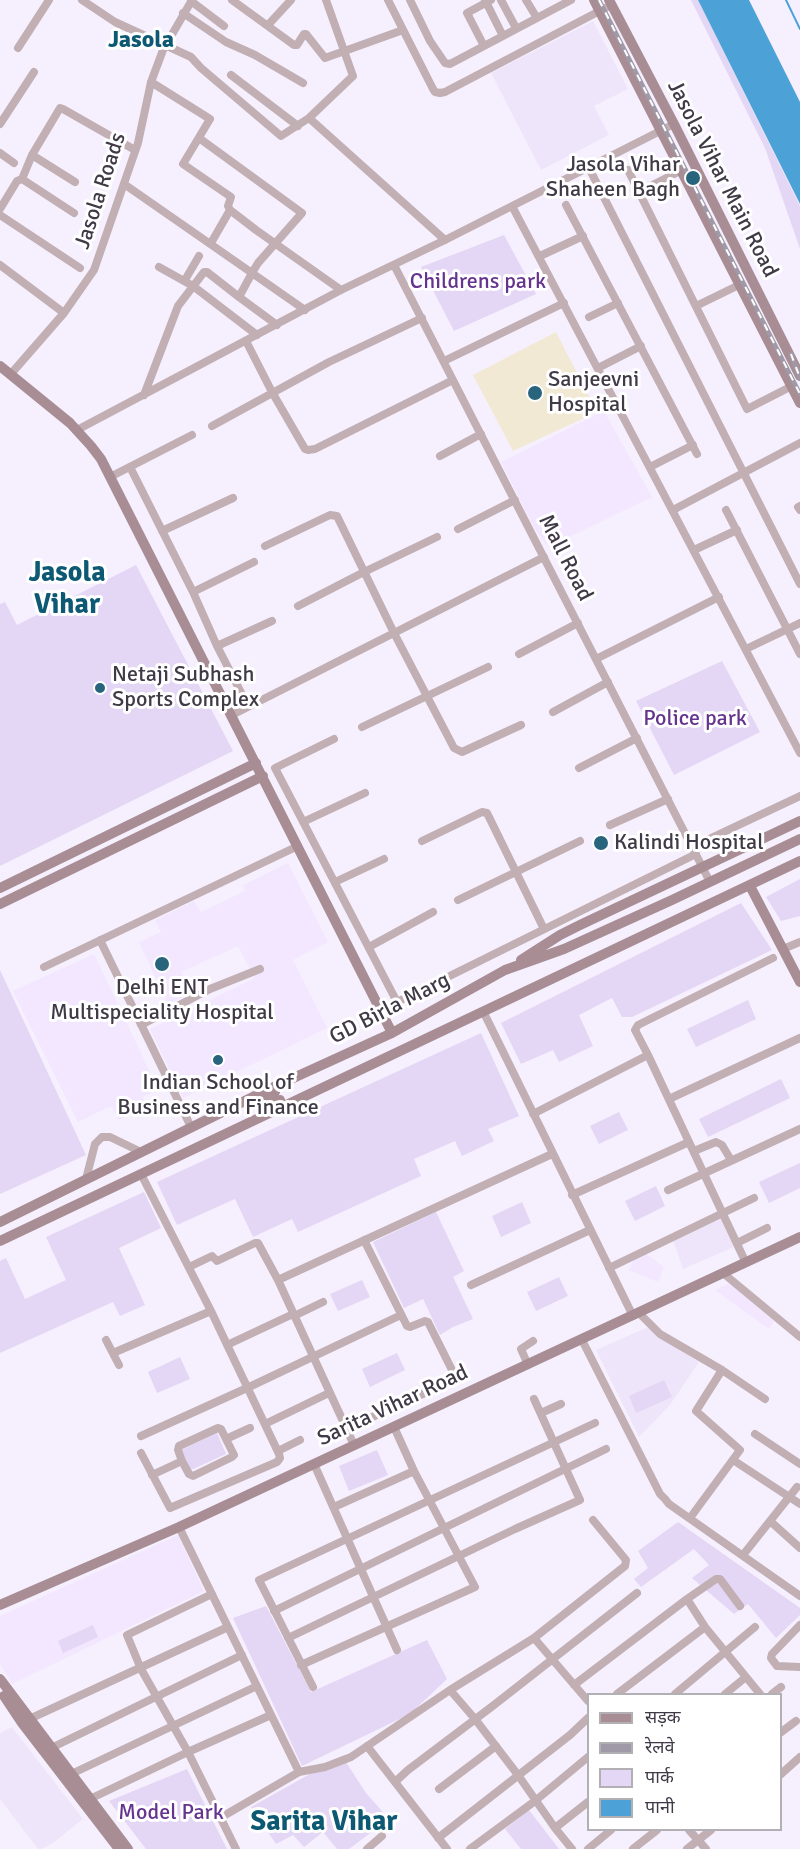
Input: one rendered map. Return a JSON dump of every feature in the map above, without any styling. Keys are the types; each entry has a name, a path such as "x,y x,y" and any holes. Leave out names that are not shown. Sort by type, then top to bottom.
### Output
{"street":[{"path":"18,48 49,0"},
{"path":"82,0 109,19 191,57 281,136 309,118 352,79 353,73 326,0"},
{"path":"191,0 224,26"},
{"name":"Jasola Roads","path":"10,375 64,313 94,270 135,150 151,82 166,45 191,0"},
{"path":"232,0 296,46 306,34 324,58 402,30"},
{"path":"268,25 291,0"},
{"path":"388,0 433,89 440,93 600,12 610,3"},
{"path":"410,0 430,41 445,63 454,63 571,0"},
{"path":"501,0 516,28"},
{"path":"526,0 537,18"},
{"name":"Jasola Vihar Main Road","path":"594,0 800,403"},
{"path":"484,46 467,13 487,1 503,36"},
{"name":"Jasola Vihar Main Road","path":"610,3 674,124 800,376"},
{"path":"183,13 226,42 255,54 303,83"},
{"path":"0,124 34,72"},
{"path":"231,75 298,126"},
{"path":"151,82 209,117 210,120 183,164 231,197 228,206 230,210 340,290"},
{"path":"0,209 17,181 22,179 32,154 58,110 62,108 135,150"},
{"path":"309,118 445,240"},
{"path":"77,430 340,290 445,240 674,124"},
{"path":"199,138 302,213 258,263 239,297"},
{"path":"0,153 14,163"},
{"path":"32,154 75,182"},
{"path":"589,168 800,584"},
{"path":"628,170 747,409 792,386"},
{"path":"639,192 680,171"},
{"path":"22,179 74,213"},
{"path":"124,184 305,310"},
{"path":"697,204 710,197"},
{"path":"566,205 695,449 650,467"},
{"path":"512,206 800,753"},
{"path":"211,243 230,210"},
{"path":"0,215 80,268"},
{"path":"540,256 583,236"},
{"path":"185,280 199,256"},
{"path":"0,265 64,313"},
{"name":"Mall Road","path":"394,265 710,882"},
{"path":"732,272 744,265"},
{"path":"159,267 194,286 257,335"},
{"path":"144,395 174,314 183,298 206,271 277,325"},
{"path":"696,306 739,285"},
{"path":"444,362 564,303"},
{"path":"590,317 618,303"},
{"path":"212,426 329,362 422,318"},
{"path":"246,341 305,449 311,450 453,380"},
{"path":"598,368 641,346"},
{"path":"0,366 77,430 101,459 392,1033"},
{"path":"440,456 481,434"},
{"path":"110,477 192,435"},
{"path":"673,510 800,443"},
{"path":"130,467 194,592 217,646 248,706"},
{"path":"162,531 233,498"},
{"path":"458,528 515,500"},
{"path":"726,510 800,654"},
{"path":"265,546 333,514 336,516 394,633 458,752 521,725"},
{"path":"694,550 737,530"},
{"path":"298,606 437,537"},
{"path":"232,714 544,557"},
{"path":"194,592 254,562"},
{"path":"596,659 719,597"},
{"path":"217,646 272,621"},
{"path":"519,654 578,623"},
{"path":"746,649 800,623"},
{"path":"362,727 488,667"},
{"path":"553,712 608,682"},
{"path":"579,768 637,738"},
{"path":"334,739 274,768 397,1002"},
{"path":"0,888 256,763"},
{"path":"0,904 262,776"},
{"path":"303,822 365,793"},
{"path":"381,1010 544,929 800,796"},
{"path":"610,825 668,799"},
{"path":"422,841 484,812 489,815 544,929"},
{"path":"505,970 560,935 800,820"},
{"name":"GD Birla Marg","path":"0,1222 205,1120 392,1033 505,970 564,949 800,839"},
{"path":"458,900 580,841"},
{"path":"44,967 298,846"},
{"path":"335,882 384,860"},
{"name":"GD Birla Marg","path":"0,1241 800,861"},
{"path":"750,886 800,982"},
{"path":"369,947 434,912"},
{"path":"100,940 191,1128"},
{"path":"783,949 800,942"},
{"path":"746,1263 635,1030 638,1025 773,958"},
{"path":"141,1024 210,989 260,969"},
{"path":"483,1011 609,1268 636,1314 660,1334 722,1370 765,1399"},
{"path":"669,1099 800,1038"},
{"path":"533,1114 648,1055"},
{"path":"299,1076 293,1083 266,1098 264,1104 269,1105 301,1090 320,1088"},
{"path":"205,1120 214,1120 246,1107 251,1110 251,1115 214,1138"},
{"path":"668,1190 800,1129"},
{"path":"86,1179 94,1144 102,1137 110,1137 141,1152"},
{"path":"573,1194 689,1142"},
{"path":"694,1152 716,1142 722,1145 731,1160"},
{"path":"278,1280 552,1154"},
{"path":"141,1174 211,1311 280,1458 277,1462 168,1508 141,1453"},
{"path":"609,1268 754,1198"},
{"path":"737,1243 767,1228"},
{"path":"471,1285 590,1230"},
{"name":"Sarita Vihar Road","path":"0,1605 179,1527 800,1237"},
{"path":"364,1240 407,1326 414,1326 425,1321 431,1325 454,1374 452,1381 460,1397"},
{"path":"189,1267 212,1256 217,1261 256,1243 260,1245 354,1446"},
{"path":"723,1273 800,1337"},
{"path":"227,1345 323,1302"},
{"path":"113,1353 211,1311"},
{"path":"141,1436 401,1315"},
{"path":"106,1340 119,1365"},
{"path":"582,1340 660,1494 669,1504 800,1596"},
{"path":"528,1365 521,1349 533,1341"},
{"path":"690,1518 740,1450 695,1409 722,1370"},
{"path":"346,1429 452,1381"},
{"path":"265,1424 329,1393"},
{"path":"288,1638 580,1500 534,1399"},
{"path":"541,1413 561,1404"},
{"path":"313,1687 259,1580 595,1423"},
{"path":"302,1665 475,1587 414,1471 394,1427"},
{"path":"218,1428 221,1429 234,1455 193,1476 189,1474 182,1461 178,1450 181,1445 218,1428"},
{"path":"226,1439 250,1428"},
{"path":"755,1434 800,1464"},
{"path":"278,1451 300,1440"},
{"path":"274,1611 606,1449"},
{"path":"733,1460 800,1504"},
{"path":"152,1475 182,1461"},
{"path":"314,1464 398,1650"},
{"path":"334,1507 414,1471"},
{"path":"743,1555 797,1487"},
{"path":"220,1818 299,1772 325,1767 351,1757 450,1690 534,1638 626,1563 626,1560 593,1520"},
{"path":"770,1521 800,1548"},
{"path":"179,1527 299,1772"},
{"path":"574,1685 718,1578 740,1605"},
{"path":"395,1782 637,1593"},
{"path":"212,1594 126,1635 236,1849"},
{"path":"687,1599 705,1628 758,1693"},
{"path":"800,1625 772,1654 771,1658 777,1666 800,1667"},
{"path":"26,1721 228,1627"},
{"path":"620,1693 705,1628"},
{"path":"677,1693 755,1628"},
{"path":"534,1638 587,1700"},
{"path":"47,1749 242,1655"},
{"path":"727,1693 746,1677"},
{"path":"0,1679 26,1721"},
{"path":"67,1776 257,1686"},
{"path":"774,1693 781,1687"},
{"path":"450,1690 496,1746 572,1849"},
{"path":"0,1691 26,1721 112,1834 128,1849"},
{"path":"87,1802 270,1715"},
{"path":"438,1838 570,1735 587,1719"},
{"path":"782,1732 796,1721"},
{"path":"367,1746 447,1849"},
{"path":"439,1789 496,1746"},
{"path":"471,1849 536,1801 587,1757"},
{"path":"782,1773 800,1757"},
{"path":"555,1828 587,1803"},
{"path":"588,1849 610,1831"},
{"path":"633,1849 656,1831"},
{"path":"690,1831 706,1849"},
{"path":"687,1849 710,1831"},
{"path":"112,1834 119,1849"},
{"path":"367,1849 382,1836"}],"shaded area":[{"path":"593,21 628,89 594,106 609,135 541,170 491,73"},
{"name":"Sanjeevni Hospital","path":"556,332 597,412 513,451 473,375"},
{"path":"604,411 652,497 548,547 534,528 501,462"},
{"path":"288,863 328,942 293,960 327,1028 183,1098 150,1029 255,978 238,946 181,972 191,993 168,1004 139,942 161,932 155,920 194,901 201,912 245,891 243,885"},
{"path":"94,954 158,1089 143,1097 147,1107 119,1120 111,1106 78,1122 13,991"},
{"path":"720,1217 734,1247 683,1269 673,1240"},
{"path":"645,1253 664,1267 658,1282 629,1270 634,1258"},
{"path":"730,1283 774,1321 769,1329 715,1290"},
{"path":"648,1327 655,1334 699,1362 670,1405 639,1437 596,1350"},
{"path":"178,1535 204,1591 12,1684 0,1664 0,1616"},
{"path":"12,1727 83,1819 53,1843 41,1849 38,1849 0,1799 0,1733"}],"green space":[{"path":"691,0 698,0 800,206 800,249 765,148"},
{"name":"Childrens park","path":"504,235 536,294 454,331 421,267"},
{"name":"Netaji Subhash Sports Complex","path":"136,565 233,751 0,866 0,604 5,602 17,625"},
{"name":"Police park","path":"722,661 760,732 674,775 636,701"},
{"path":"800,879 800,916 781,921 766,897"},
{"path":"741,903 772,950 632,1017 622,1017 612,998 579,1015 593,1046 559,1062 553,1050 521,1064 501,1023"},
{"path":"0,970 86,1155 0,1194"},
{"path":"748,1000 756,1019 696,1047 687,1029"},
{"path":"481,1033 519,1116 488,1129 494,1141 462,1156 455,1141 414,1159 421,1176 298,1232 292,1219 253,1237 235,1199 177,1225 157,1182"},
{"path":"781,1079 790,1098 708,1137 699,1119"},
{"path":"619,1112 628,1130 599,1144 590,1126"},
{"path":"800,1163 800,1188 769,1203 759,1182"},
{"path":"656,1186 665,1206 635,1221 625,1201"},
{"path":"144,1192 161,1228 119,1248 145,1305 120,1316 113,1302 0,1353 0,1261 6,1258 25,1299 66,1280 46,1237"},
{"path":"522,1202 531,1223 501,1237 492,1216"},
{"path":"436,1212 464,1271 453,1277 473,1319 440,1335 423,1299 404,1308 373,1242"},
{"path":"559,1277 568,1296 536,1311 527,1292"},
{"path":"362,1280 370,1297 338,1311 330,1294"},
{"path":"397,1353 405,1370 370,1387 362,1369"},
{"path":"180,1357 190,1379 157,1393 148,1372"},
{"path":"664,1380 672,1397 636,1413 629,1396"},
{"path":"217,1433 226,1454 191,1470 181,1450"},
{"path":"377,1450 388,1475 349,1491 339,1466"},
{"path":"678,1522 800,1608 800,1615 776,1638 748,1604 734,1614 692,1578 709,1565 694,1549 641,1587 634,1579 648,1568 638,1551"},
{"path":"266,1606 311,1692 427,1640 447,1679 410,1714 302,1766 233,1618"},
{"path":"93,1625 98,1637 63,1653 58,1641"},
{"path":"342,1756 366,1793 389,1819 349,1849 337,1849 323,1832 304,1847 293,1835 276,1844 251,1807"},
{"name":"Model Park","path":"187,1769 227,1849 146,1849 109,1801"},
{"path":"529,1810 559,1849 521,1849 505,1829"}],"water":[{"path":"698,0 749,0 800,102 800,204"}],"waterway":[{"path":"786,0 800,29"}],"railway":[{"path":"599,0 800,394"},
{"path":"791,354 800,378"}],"place":[{"name":"Jasola Vihar Shaheen Bagh","path":"693,178"},
{"name":"Sanjeevni Hospital","path":"535,393"},
{"name":"Netaji Subhash Sports Complex","path":"100,688"},
{"name":"Kalindi Hospital","path":"601,843"},
{"name":"Delhi ENT Multispeciality Hospital","path":"162,964"},
{"name":"Indian School of Business and Finance","path":"218,1060"}],"district":[{"name":"Jasola","path":"141,41"},
{"name":"Jasola Vihar","path":"67,590"},
{"name":"Sarita Vihar","path":"324,1823"}]}
